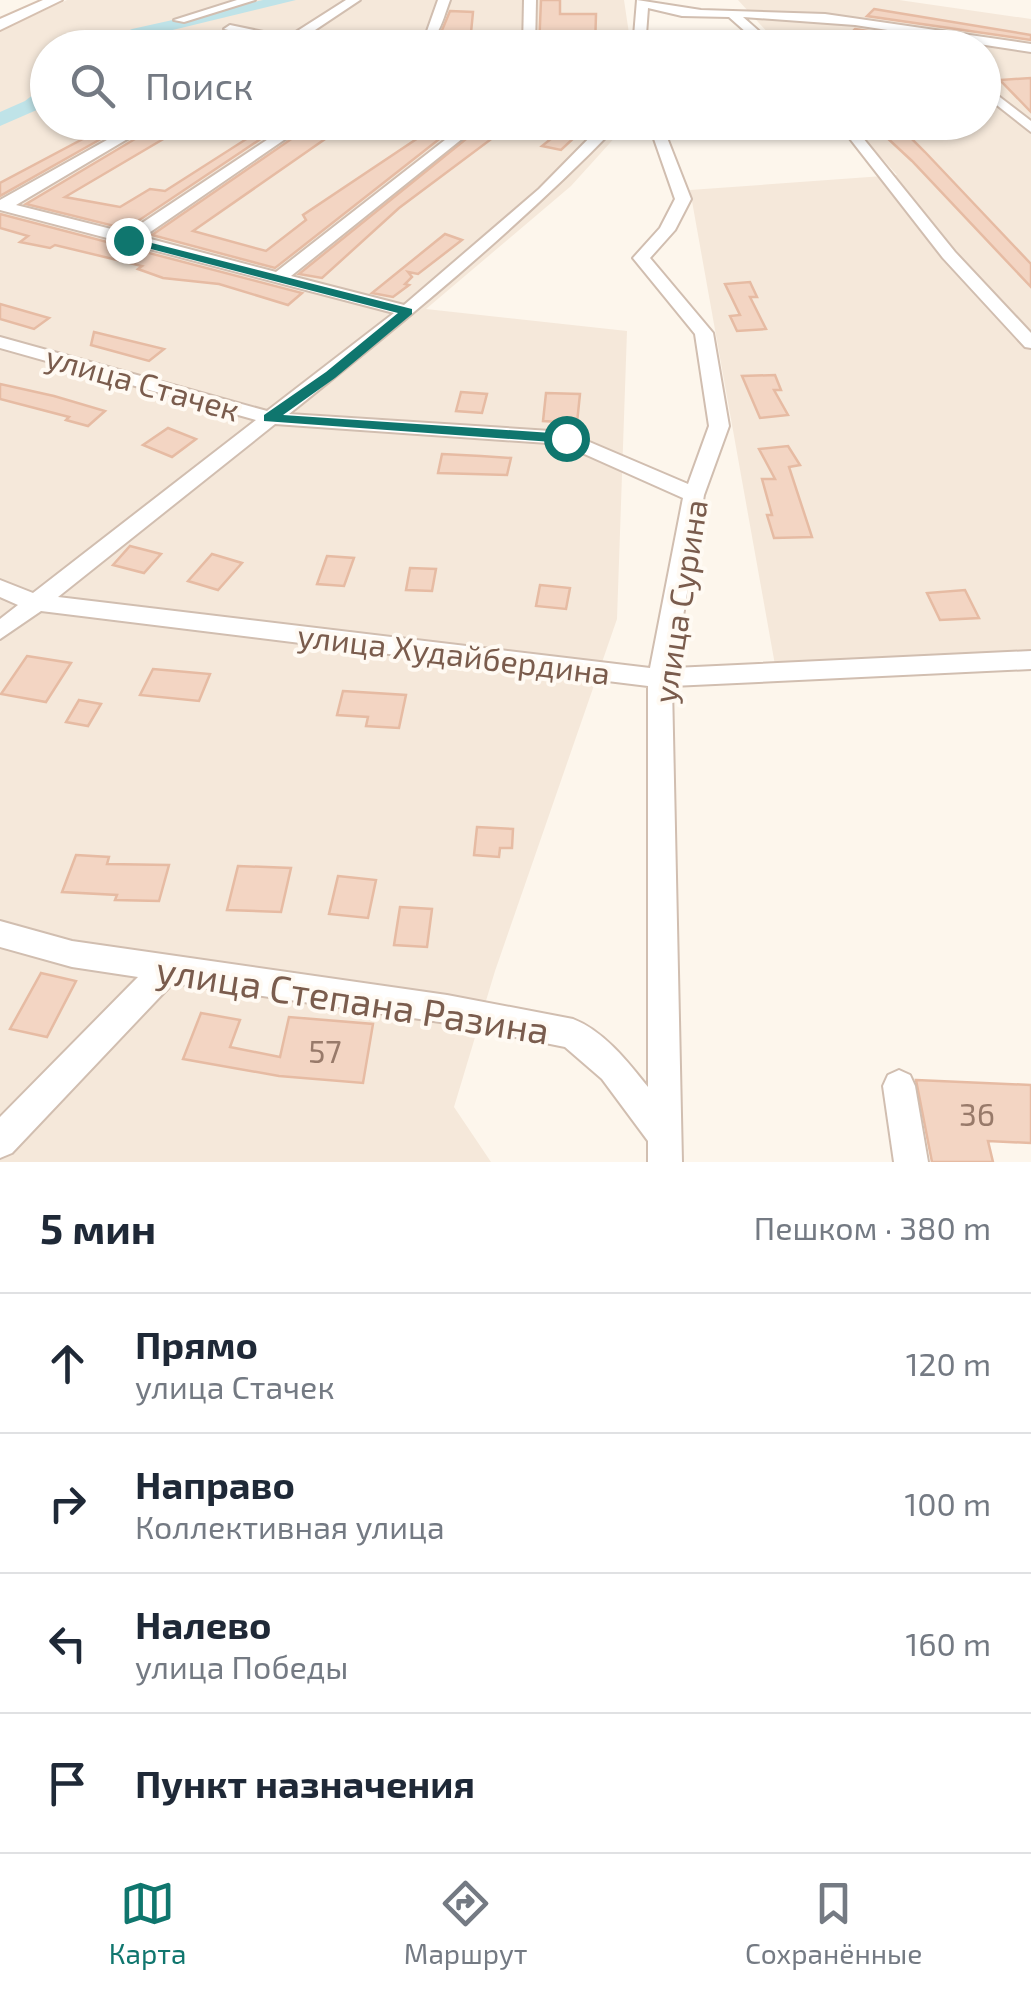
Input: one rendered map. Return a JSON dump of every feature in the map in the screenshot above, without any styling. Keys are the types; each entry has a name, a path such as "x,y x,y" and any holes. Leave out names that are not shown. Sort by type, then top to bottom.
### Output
{"street":[{"path":"0,25 55,0"},
{"path":"180,20 249,0"},
{"path":"306,30 354,0"},
{"path":"433,30 444,0"},
{"path":"529,30 530,0"},
{"path":"640,30 644,2 686,13 752,11 903,30"},
{"path":"14,4 38,8"},
{"path":"732,14 751,30"},
{"path":"1001,44 1031,48"},
{"path":"1001,107 1031,128"},
{"path":"0,205 20,198 119,140"},
{"path":"128,240 277,140"},
{"path":"281,276 454,140"},
{"path":"0,631 269,418 330,375 544,192 595,140"},
{"name":"улица Сурина","path":"662,140 683,199 668,230 642,258 704,333 719,426 694,495 660,678 665,1148"},
{"path":"857,140 949,255 1031,343"},
{"path":"0,205 407,311"},
{"name":"улица Стачек","path":"0,342 269,418 566,438 694,495"},
{"name":"улица Худайбердина","path":"0,588 33,602 660,678 1031,660"},
{"name":"улица Степана Разина","path":"0,934 72,954 447,1009 573,1034 613,1068 665,1148"},
{"path":"0,1141 166,969"},
{"path":"898,1086 911,1162"}],"shaded area":[{"path":"67,0 624,0 628,30 30,30 30,140 613,140 571,186 426,309 627,331 617,619 495,971 454,1107 491,1162 0,1162 0,31"},
{"path":"738,0 899,0 1031,19 1031,650 775,665 690,190 897,175 865,140 1001,140 1001,30 765,30"}],"building":[{"path":"541,0 560,0 560,14 596,14 596,30 540,30"},
{"path":"874,9 1001,30 963,30 867,16"},
{"path":"450,11 473,12 471,30 442,30"},
{"path":"1001,30 1031,35 1031,40 1001,36"},
{"path":"1031,78 1031,112 1001,81"},
{"path":"81,140 99,140 0,196 0,183"},
{"path":"133,140 162,140 65,197 120,207 150,189 165,191 245,140 259,140 126,229 26,204"},
{"path":"290,140 324,140 193,231 266,251 306,220 303,215 415,140 438,140 275,268 152,235"},
{"path":"465,140 490,140 399,208 322,278 299,274"},
{"path":"550,140 572,140 561,150 542,146"},
{"path":"889,140 913,140 925,152 1031,264 1031,287"},
{"path":"0,214 302,293 288,305 219,284 163,278 138,269 142,266 55,245 50,248 20,242 28,236 0,228"},
{"path":"445,234 462,240 418,274 408,272 412,277 405,284 409,285 393,297 372,293"},
{"path":"750,282 757,297 750,297 766,329 737,331 730,316 740,315 725,284"},
{"path":"0,304 49,318 34,329 0,319"},
{"path":"94,332 164,349 149,361 91,345"},
{"path":"775,375 781,390 774,390 788,415 760,418 742,376"},
{"path":"0,384 105,411 88,426 66,420 69,417 0,399"},
{"path":"461,392 487,394 482,413 456,411"},
{"path":"546,393 580,394 577,423 543,421"},
{"path":"168,428 196,439 172,457 143,445"},
{"path":"788,446 800,465 789,467 812,537 774,538 767,515 772,515 762,479 775,479 759,449"},
{"path":"442,454 511,458 507,475 438,473"},
{"path":"130,546 161,554 144,573 113,565"},
{"path":"212,554 242,563 218,590 188,581"},
{"path":"327,556 354,558 344,586 317,584"},
{"path":"410,568 436,569 432,591 406,590"},
{"path":"540,585 570,588 566,609 536,606"},
{"path":"965,590 979,618 940,620 927,593"},
{"path":"27,656 71,663 46,702 1,694"},
{"path":"153,669 210,674 199,701 140,695"},
{"path":"343,691 406,695 399,728 366,726 368,717 337,715"},
{"path":"79,700 101,704 88,726 66,722"},
{"path":"477,827 513,829 512,848 500,848 499,857 474,855"},
{"path":"76,855 109,857 107,864 169,865 159,901 115,900 117,895 62,892"},
{"path":"238,866 291,868 281,912 227,910"},
{"path":"338,876 376,880 368,918 329,914"},
{"path":"400,907 432,909 427,947 394,945"},
{"path":"41,973 76,981 47,1037 10,1029"},
{"path":"201,1013 240,1020 230,1047 280,1057 289,1017 373,1024 363,1083 279,1076 183,1059"},
{"path":"916,1080 1031,1085 1031,1143 988,1141 993,1162 932,1162"}],"waterway":[{"path":"152,30 287,0"},
{"path":"0,120 30,106"}],"route":[{"path":"128,240 407,311 330,375 269,418 566,438"}]}
